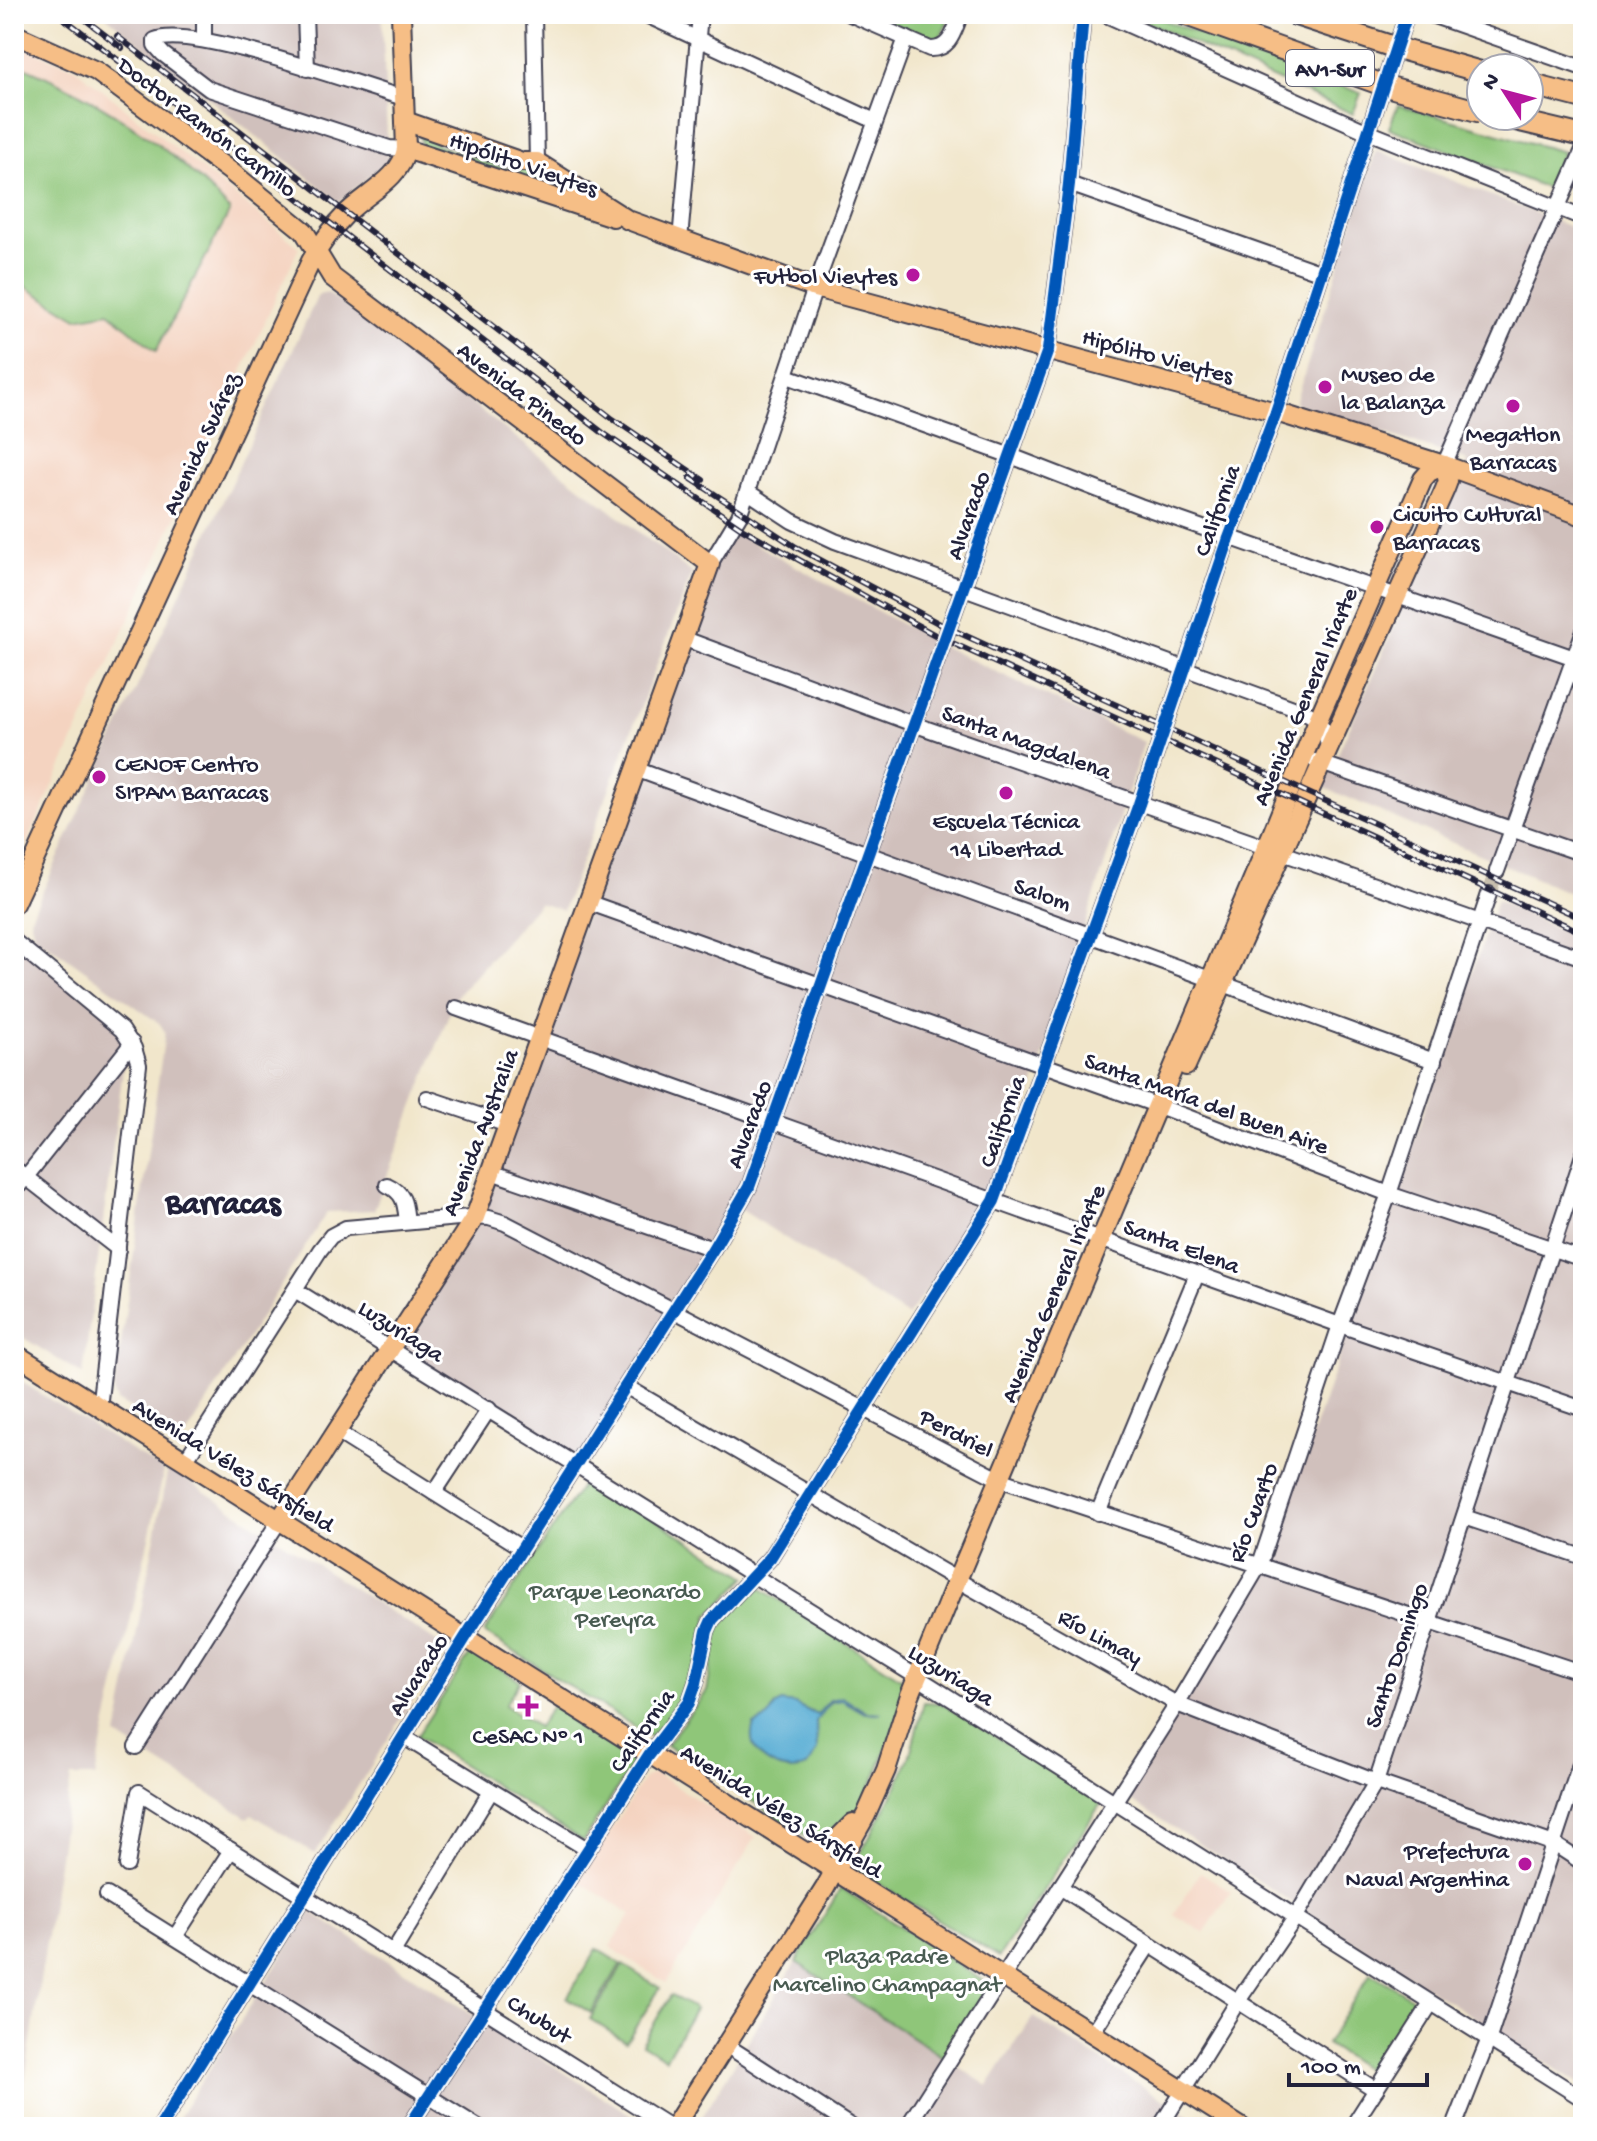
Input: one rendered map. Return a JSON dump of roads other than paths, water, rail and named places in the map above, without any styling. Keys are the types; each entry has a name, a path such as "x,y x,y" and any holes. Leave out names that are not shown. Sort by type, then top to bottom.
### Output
{"highway":[{"name":"AV1-Sur","path":"1183,14 1386,86 1465,108"},
{"name":"AV1-Sur","path":"1293,14 1465,67"},
{"path":"1545,88 1583,98"},
{"path":"1545,127 1583,136"}],"main road":[{"path":"401,14 406,149"},
{"name":"Doctor Ramón Carrillo","path":"14,34 106,77 279,210 304,231 316,252"},
{"name":"Hipólito Vieytes","path":"405,121 522,162 537,162 628,220"},
{"name":"Hipólito Vieytes","path":"406,149 598,214 628,220 815,288 1276,412 1444,465 1583,516"},
{"name":"Avenida Suárez","path":"14,904 316,252 348,212 397,170 406,149"},
{"name":"Avenida Pinedo","path":"316,252 332,277 349,291 710,564"},
{"name":"Avenida General Iriarte","path":"839,1874 880,1784 961,1582 1162,1107 1274,850 1397,597 1445,489 1448,481 1444,465 1429,472 1423,479 1318,720 1318,755"},
{"name":"Avenida Australia","path":"279,1521 475,1217 710,564"},
{"name":"Avenida Vélez Sársfield","path":"14,1353 1241,2127"},
{"name":"Avenida General Iriarte","path":"686,2127 730,2048 839,1874 864,1841 894,1774 921,1680"},
{"path":"806,1853 825,1850 837,1841 857,1819 880,1784"},
{"name":"Avenida General Iriarte","path":"672,2127 730,2048"}],"street":[{"path":"204,14 204,39"},
{"path":"305,14 307,69"},
{"path":"534,14 537,162"},
{"path":"644,14 875,121"},
{"path":"680,240 700,14"},
{"path":"850,14 930,49 944,48 961,14"},
{"name":"Alvarado","path":"160,2127 465,1638 627,1387 749,1187 1048,350 1069,184 1083,14"},
{"path":"1104,14 1368,132 1583,218"},
{"name":"California","path":"409,2127 649,1755 689,1703 705,1636 712,1620 770,1558 994,1201 1139,804 1183,669 1276,412 1407,14"},
{"path":"1428,14 1583,68"},
{"path":"404,98 204,39 165,37 155,40 155,45 209,89 389,148 406,149"},
{"path":"710,564 731,531 748,492 815,288 906,38"},
{"name":"Avenida General Iriarte","path":"1444,465 1583,150"},
{"path":"1069,184 1322,273"},
{"path":"787,376 1229,538 1578,660"},
{"path":"748,492 813,532 1307,713 1318,720 1326,734 1318,755 1583,854"},
{"path":"1497,871 1578,660 1583,633"},
{"name":"Santa Magdalena","path":"685,639 916,725 1583,958"},
{"name":"Salom","path":"638,770 1091,933 1434,1061"},
{"name":"Río Cuarto","path":"907,2127 1177,1704 1260,1564 1340,1325 1389,1194 1489,894"},
{"name":"Santa María del Buen Aire","path":"590,903 1162,1107 1389,1194 1583,1259"},
{"path":"14,941 105,1014 132,1043 139,1071 99,1408"},
{"name":"Santa Elena","path":"456,1008 1583,1409"},
{"path":"14,1192 20,1173 132,1043"},
{"path":"427,1098 508,1125"},
{"name":"Santo Domingo","path":"1160,2127 1238,2001 1295,1918 1376,1782 1583,1155"},
{"path":"491,1172 713,1249"},
{"path":"20,1173 118,1249"},
{"path":"387,1185 404,1198 407,1222"},
{"name":"Perdriel","path":"295,1290 331,1236 346,1228 475,1217 505,1223 1005,1481 1583,1673"},
{"path":"1098,1513 1197,1274"},
{"path":"185,1461 295,1290"},
{"name":"Luzuriaga","path":"295,1290 921,1680 1583,2099"},
{"name":"Río Limay","path":"627,1387 1177,1704 1376,1782 1554,1844 1583,1863"},
{"path":"434,1493 489,1409"},
{"path":"337,1432 523,1549"},
{"path":"1464,1517 1583,1557"},
{"name":"Avenida Australia","path":"136,1747 279,1521"},
{"path":"404,1737 587,1849"},
{"path":"1454,2127 1488,2041 1583,1755"},
{"path":"393,1952 491,1791"},
{"name":"Chubut","path":"127,1865 139,1792 672,2127"},
{"path":"175,1937 231,1850"},
{"path":"1060,1887 1376,2090"},
{"path":"107,1895 478,2127"},
{"path":"1092,2033 1149,1945"},
{"path":"1352,2127 1430,2005"},
{"path":"730,2048 852,2127"}],"water":[{"path":"842,1697 866,1712 882,1713 865,1713 842,1700 831,1702 816,1721 817,1750 807,1767 797,1770 776,1766 759,1754 754,1746 754,1725 768,1718 781,1702 795,1704 817,1715 830,1700"}],"tunnel":[{"path":"1489,894 1497,871"}],"railway":[{"path":"58,14 603,433 743,529 935,635 1583,933"},
{"path":"78,14 122,48"},
{"path":"117,36 613,419 703,480"},
{"path":"690,478 796,547 940,624 1583,919"}],"place":[{"name":"Futbol Vieytes","path":"913,275"},
{"name":"Museo de la Balanza","path":"1325,387"},
{"name":"Megatlon Barracas","path":"1513,406"},
{"name":"Cicuito Cultural Barracas","path":"1377,527"},
{"name":"CENOF Centro SIPAM Barracas","path":"99,777"},
{"name":"Escuela Técnica 14 Libertad","path":"1006,793"},
{"name":"CeSAC Nº 1","path":"528,1706"},
{"name":"Prefectura Naval Argentina","path":"1525,1864"}],"district":[{"name":"Barracas","path":"223,1201"}],"park label":[{"name":"Parque Leonardo Pereyra","path":"615,1604"},
{"name":"Plaza Padre Marcelino Champagnat","path":"887,1969"}]}
